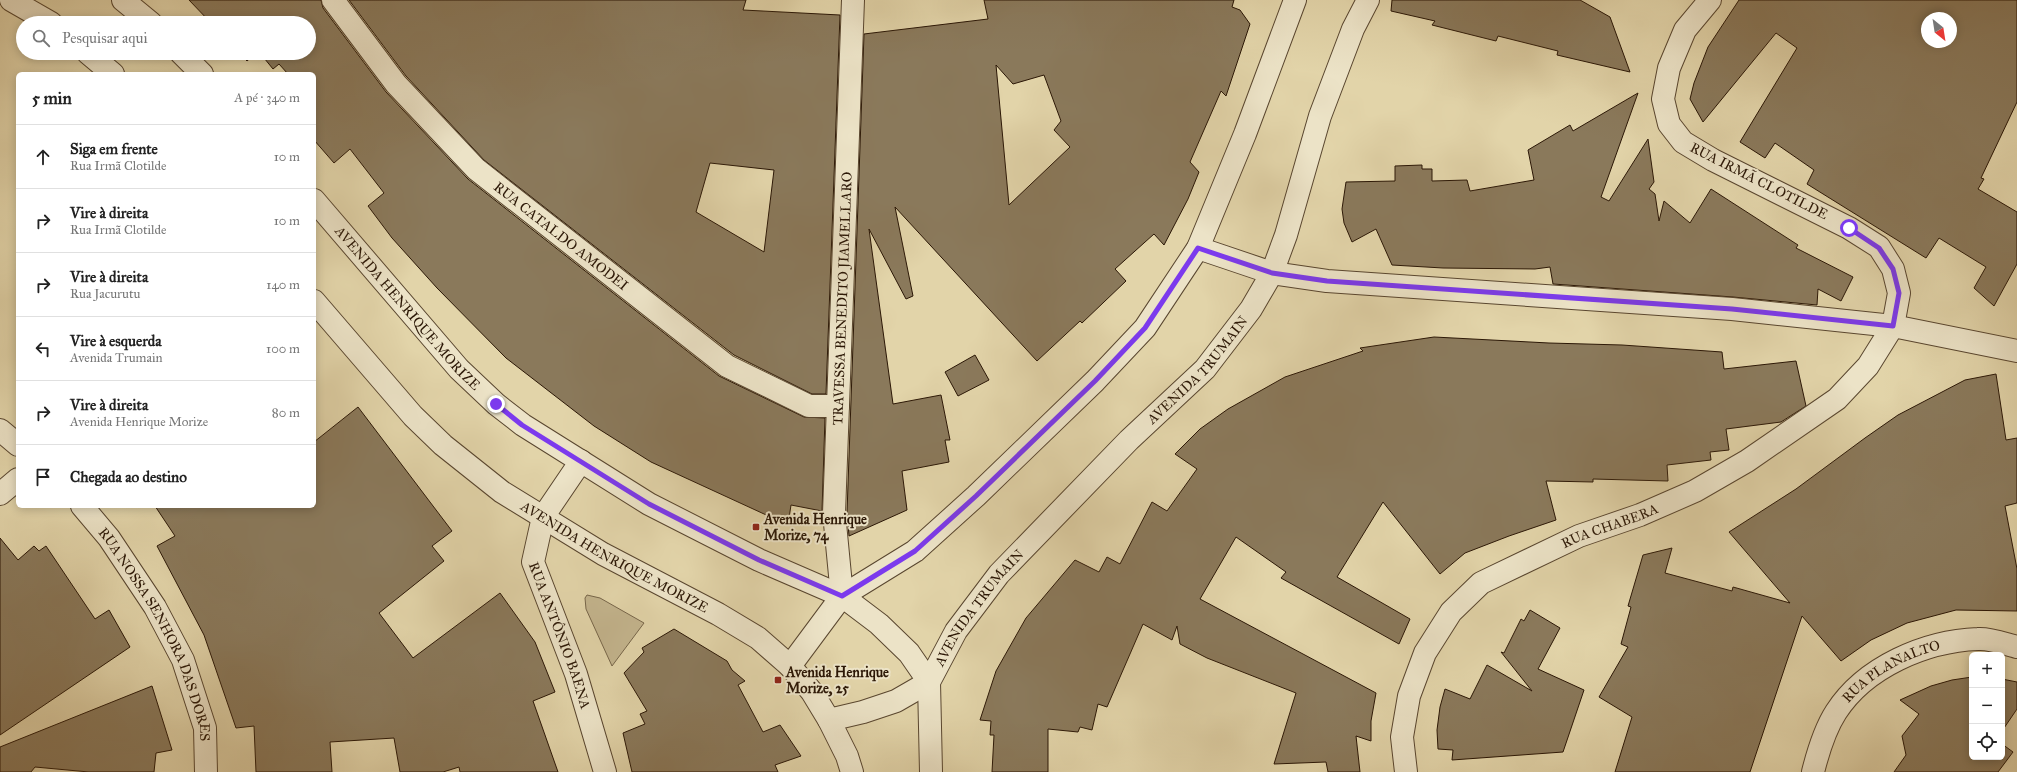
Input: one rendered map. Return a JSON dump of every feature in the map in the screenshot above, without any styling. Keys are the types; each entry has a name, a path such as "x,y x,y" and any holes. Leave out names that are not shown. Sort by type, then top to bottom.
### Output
{"street":[{"path":"10,0 38,16"},
{"path":"124,0 143,16"},
{"name":"RUA CATALDO AMODEI","path":"332,0 396,84 476,169 727,366 809,406 838,406"},
{"name":"TRAVESSA BENEDITO JIAMELLARO","path":"842,596 834,513 853,0"},
{"path":"852,772 847,756 829,720 812,692 790,666 842,596 915,551 976,496 1095,381 1145,328 1198,248 1245,134 1295,0"},
{"name":"AVENIDA TRUMAIN","path":"930,772 929,682 956,631 999,574 1129,440 1205,369 1251,309 1272,273 1286,235 1320,116 1353,29 1368,0"},
{"name":"RUA IRMÃ CLOTILDE","path":"1710,0 1685,30 1669,68 1663,99 1669,124 1683,142 1713,160 1849,228 1879,248 1893,269 1899,293 1893,326"},
{"path":"96,60 111,72"},
{"path":"189,60 200,72"},
{"name":"AVENIDA HENRIQUE MORIZE","path":"316,202 459,369 496,404 522,425 649,504 759,560 842,596"},
{"path":"1198,248 1272,273 1327,281 1732,309 1893,326 2017,351"},
{"name":"AVENIDA HENRIQUE MORIZE","path":"316,303 413,416 443,445 502,492 603,554 677,592 758,638 790,666"},
{"name":"RUA CHABERA","path":"1406,772 1402,737 1409,696 1425,653 1450,612 1481,583 1579,536 1695,492 1747,461 1837,399 1868,366 1893,326"},
{"path":"0,430 16,443"},
{"name":"RUA ANTÔNIO BAENA","path":"581,462 542,517 533,562 576,674 605,772"},
{"path":"0,494 16,481"},
{"name":"RUA NOSSA SENHORA DAS DORES","path":"84,508 109,538 155,607 182,660 205,728 206,772"},
{"name":"AVENIDA TRUMAIN","path":"842,596 879,624 908,653 929,682"},
{"name":"RUA PLANALTO","path":"1813,772 1817,754 1835,713 1854,690 1894,661 1937,645 1979,639 2017,646"},
{"name":"AVENIDA TRUMAIN","path":"829,720 863,712 896,701 929,682"}],"shaded area":[{"path":"587,595 600,598 644,623 612,666 586,609 585,598"}],"building":[{"path":"189,0 321,0 323,8 386,92 468,179 719,376 804,417 825,418 822,511 791,505 788,525 651,462 594,426 506,358 437,288 392,238 368,206 384,193 350,149 334,163 316,142 316,72 286,72 279,64 273,69 266,60 316,60 316,16 204,16"},
{"path":"349,0 746,0 743,10 840,15 826,394 812,394 734,355 484,160 406,76","holes":["710,163 774,170 764,252 696,212"]},
{"path":"984,0 1234,0 1232,7 1240,10 1250,24 1226,96 1221,91 1190,162 1199,172 1188,199 1164,245 1154,234 1115,269 1126,281 1082,323 1080,321 1037,361 895,207 913,296 906,299 869,229 893,404 941,395 950,440 945,440 949,462 902,471 907,510 849,536 847,513 864,34 988,19","holes":["996,65 1013,84 1044,75 1061,121 1054,130 1070,147 1009,205"]},
{"path":"1392,0 1580,0 1610,17 1630,72 1557,55 1558,51 1498,36 1496,41 1432,25 1435,21 1391,11"},
{"path":"1739,0 2017,0 2017,102 1981,178 1984,179 1978,189 2017,212 2017,264 1994,306 1974,288 1986,267 1939,238 1926,258 1807,184 1814,170 1775,143 1765,158 1740,142 1797,48 1776,33 1703,122 1690,99 1694,83 1708,47"},
{"path":"1638,93 1601,197 1609,201 1648,139 1654,182 1649,189 1655,194 1659,221 1664,201 1690,223 1711,189 1798,245 1796,248 1853,277 1841,301 1818,289 1817,305 1733,297 1553,284 1550,267 1535,269 1443,268 1392,265 1376,229 1352,242 1344,223 1342,209 1346,182 1395,181 1395,166 1422,165 1422,169 1432,169 1432,181 1467,180 1470,191 1534,180 1528,150 1570,125 1573,131"},
{"path":"1434,337 1622,345 1722,352 1724,369 1796,361 1806,406 1781,422 1726,429 1729,450 1710,452 1711,460 1667,465 1668,481 1593,479 1593,482 1546,481 1556,520 1465,553 1440,574 1383,502 1337,577 1410,619 1399,644 1281,578 1286,572 1236,537 1200,599 1376,693 1371,721 1371,741 1356,736 1360,772 1328,772 1326,762 1274,764 1296,693 1207,658 1180,644 1177,626 1172,640 1143,624 1107,707 1098,704 1092,730 1080,727 1078,732 1048,729 1048,772 992,772 994,735 990,735 991,721 980,720 996,671 1026,618 1075,560 1099,572 1107,557 1120,564 1152,502 1167,511 1197,469 1175,454 1200,429 1228,409 1285,377 1363,351 1360,348"},
{"path":"975,355 989,380 958,396 945,372"},
{"path":"1996,374 2006,440 2017,438 2017,503 2005,506 2017,569 2017,611 1956,610 1907,623 1871,640 1841,661 1802,616 1750,772 1615,772 1632,717 1599,697 1628,647 1621,644 1631,607 1628,606 1643,555 1672,548 1665,573 1732,591 1733,587 1790,603 1729,532 1796,489 1898,415 1965,380"},
{"path":"358,407 452,531 432,546 444,561 379,613 413,658 500,593 535,642 555,692 533,701 558,772 460,772 459,767 443,772 400,772 394,738 330,742 332,772 256,772 254,726 236,728 204,635 157,546 175,536 156,508 316,508 316,440"},
{"path":"0,538 18,560 34,546 39,551 46,546 95,619 109,610 130,647 0,735"},
{"path":"1530,610 1560,628 1538,669 1584,690 1563,752 1452,760 1453,750 1438,749 1437,730 1440,707 1445,689 1470,699 1487,665 1532,691 1501,652 1504,653 1521,619 1524,621"},
{"path":"674,629 727,661 732,670 745,681 738,685 763,732 780,725 801,756 775,765 778,772 632,772 623,733 645,724 640,714 647,711 624,673 644,652 642,648"},
{"path":"1969,677 1969,760 2005,760 2005,746 2013,752 1998,772 1894,772 1906,755 1902,736 1919,714 1900,700 1931,686 1952,680"},
{"path":"2005,680 2017,682 2017,709 2005,727"},
{"path":"152,686 172,750 156,753 154,772 89,772 35,767 31,772 0,772 0,747"}],"place":[{"name":"Avenida Henrique Morize, 74","path":"756,527"},
{"name":"Avenida Henrique Morize, 25","path":"778,680"}],"route":[{"path":"496,404 522,425 649,504 759,560 842,596 915,551 976,496 1095,381 1145,328 1198,248 1272,273 1327,281 1732,309 1893,326 1899,293 1893,269 1879,248 1849,228"}]}
